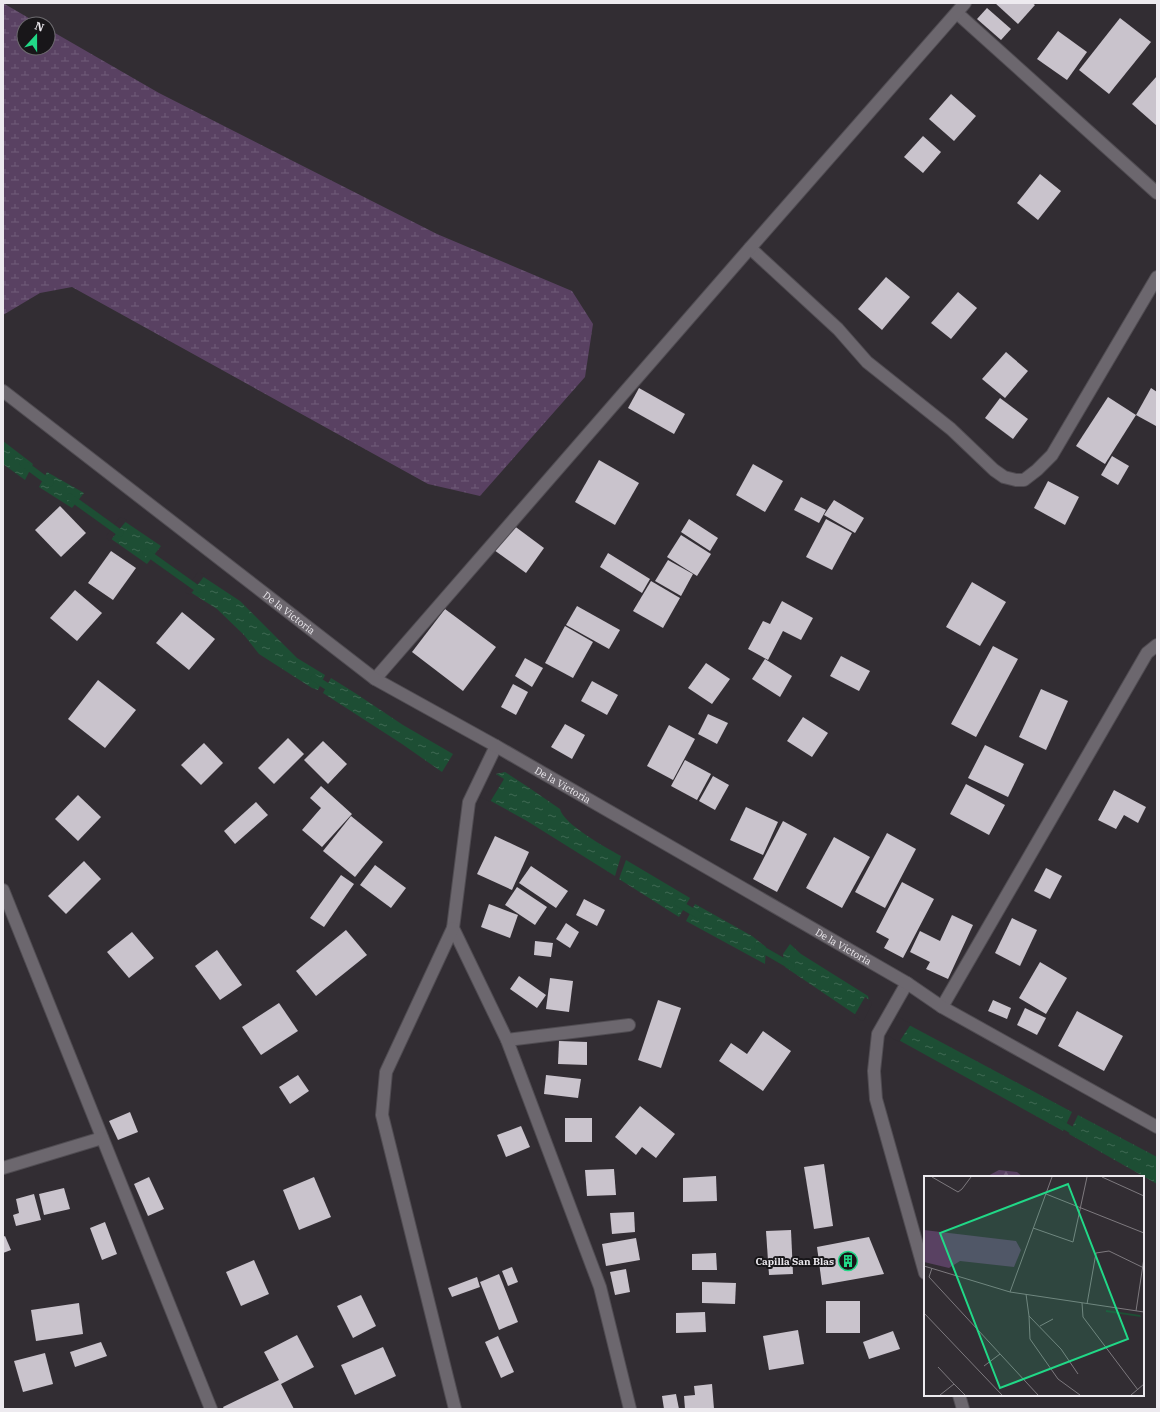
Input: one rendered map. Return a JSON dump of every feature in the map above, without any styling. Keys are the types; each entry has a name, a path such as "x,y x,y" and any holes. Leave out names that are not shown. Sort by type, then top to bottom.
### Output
{"street":[{"path":"375,679 965,3"},
{"path":"957,13 1157,192"},
{"path":"750,248 838,329 867,362 951,429 994,470 1004,477 1016,480 1024,480 1052,455 1157,277"},
{"name":"De la Victoria","path":"3,391 375,679 496,746 907,983 942,1006 1157,1127"},
{"path":"942,1006 1147,653 1157,645"},
{"path":"455,1409 382,1115 386,1072 453,928 469,802 496,746"},
{"path":"3,890 211,1409"},
{"path":"453,928 507,1040 600,1287 630,1409"},
{"path":"907,983 878,1034 874,1072 876,1099 924,1269"},
{"path":"507,1040 629,1025"},
{"path":"3,1168 102,1138"},
{"path":"959,1396 963,1409"}],"green space":[{"path":"3,3 25,16 16,16 16,56 56,56 56,34 159,93 437,234 572,291 593,324 585,377 480,496 428,484 72,287 40,293 3,315"},
{"path":"999,1170 1017,1172 1022,1176 988,1176"}],"water":[{"path":"3,441 33,464 25,480 3,464"},
{"path":"47,472 84,493 72,508 39,487"},
{"path":"121,519 161,546 147,564 107,536"},
{"path":"199,574 240,601 297,658 325,675 318,690 312,688 259,654 244,635 217,609 187,590"},
{"path":"331,678 403,725 453,754 442,772 402,744 323,693"},
{"path":"505,772 560,809 563,815 577,829 621,856 615,876 527,821 480,795 491,775"},
{"path":"626,860 690,898 679,917 619,879"},
{"path":"695,904 752,936 766,947 765,964 686,921"},
{"path":"790,944 801,954 868,996 870,1004 862,1019 785,967 783,954"},
{"path":"894,1017 1072,1112 1063,1131 886,1033"},
{"path":"1078,1115 1157,1157 1157,1184 1144,1176 1069,1134"}],"pier":[{"path":"120,517 127,520 110,541 106,538 106,536"},
{"path":"198,572 205,575 190,595 185,592 185,590"},
{"path":"490,773 494,773 504,779 490,802 479,796 478,793"},
{"path":"865,997 871,1001 872,1004 864,1020 862,1021 854,1016"},
{"path":"895,1015 911,1024 899,1042 885,1034"}],"building":[{"path":"995,3 1032,3 1035,5 1018,24"},
{"path":"987,8 1011,29 1001,40 977,19"},
{"path":"1120,18 1151,42 1109,94 1079,70"},
{"path":"1058,31 1087,52 1067,80 1037,59"},
{"path":"1157,76 1157,126 1132,104"},
{"path":"951,94 976,116 954,141 929,119"},
{"path":"923,136 941,152 923,173 904,157"},
{"path":"1040,174 1061,191 1038,220 1017,203"},
{"path":"886,277 910,297 882,330 858,309"},
{"path":"958,292 977,308 951,339 931,323"},
{"path":"1006,352 1028,371 1005,398 982,379"},
{"path":"639,388 685,414 674,434 628,408"},
{"path":"1151,388 1157,392 1156,426 1136,415"},
{"path":"1108,397 1136,415 1105,464 1076,446"},
{"path":"1000,398 1028,419 1013,439 985,418"},
{"path":"1112,456 1129,466 1118,485 1101,475"},
{"path":"599,460 639,483 615,525 575,502"},
{"path":"753,464 783,481 765,512 736,495"},
{"path":"1048,481 1079,497 1065,525 1034,508"},
{"path":"801,497 826,510 819,523 794,510"},
{"path":"834,500 864,518 855,533 824,515"},
{"path":"60,506 86,533 61,557 35,530"},
{"path":"689,519 718,538 710,551 681,532"},
{"path":"826,519 852,533 832,570 806,557"},
{"path":"513,525 544,548 526,573 494,550"},
{"path":"681,535 711,554 697,576 667,557"},
{"path":"111,551 136,568 113,600 88,583"},
{"path":"608,553 650,579 642,593 600,567"},
{"path":"668,560 693,574 681,596 655,581"},
{"path":"651,581 680,598 663,628 633,611"},
{"path":"972,582 1006,602 980,646 946,627"},
{"path":"75,590 102,613 77,641 50,618"},
{"path":"782,601 813,618 801,640 783,631 768,660 748,649 763,621 770,624"},
{"path":"577,606 620,630 609,649 566,625"},
{"path":"445,609 496,647 463,691 412,652"},
{"path":"182,612 215,639 189,670 156,643"},
{"path":"565,626 593,642 573,678 545,663"},
{"path":"993,646 1018,659 976,737 951,724"},
{"path":"841,656 870,671 859,691 830,676"},
{"path":"525,658 543,668 532,687 515,676"},
{"path":"765,659 792,676 780,697 752,679"},
{"path":"706,663 730,679 712,704 688,688"},
{"path":"98,680 136,710 105,748 68,719"},
{"path":"592,681 618,695 607,715 581,701"},
{"path":"513,684 528,692 516,715 501,707"},
{"path":"1041,689 1068,701 1046,750 1019,737"},
{"path":"708,714 728,723 717,744 698,734"},
{"path":"803,717 828,733 812,757 787,741"},
{"path":"565,724 585,735 572,759 551,747"},
{"path":"669,725 695,739 673,780 647,766"},
{"path":"288,738 304,754 274,784 258,768"},
{"path":"323,741 347,764 328,784 304,760"},
{"path":"204,743 223,763 201,785 181,765"},
{"path":"985,745 1024,764 1008,797 968,778"},
{"path":"685,760 711,774 697,800 671,786"},
{"path":"713,776 729,785 715,810 699,801"},
{"path":"966,784 1005,805 989,835 950,814"},
{"path":"321,786 352,814 322,847 302,830 321,808 310,798"},
{"path":"1114,790 1146,807 1138,823 1124,815 1116,829 1098,820"},
{"path":"78,795 101,817 78,841 55,819"},
{"path":"256,802 268,815 235,844 224,831"},
{"path":"746,807 778,822 763,855 730,840"},
{"path":"351,816 383,842 355,877 323,851"},
{"path":"783,821 807,834 777,892 753,879"},
{"path":"887,833 916,849 885,908 855,892"},
{"path":"495,836 529,852 512,890 477,874"},
{"path":"834,837 870,857 842,908 806,888"},
{"path":"84,861 101,879 66,914 48,896"},
{"path":"375,865 406,888 391,908 360,885"},
{"path":"531,866 568,891 556,908 519,883"},
{"path":"1046,868 1062,876 1050,899 1034,891"},
{"path":"341,875 354,884 324,927 310,918"},
{"path":"902,882 934,899 903,958 884,948 889,939 876,932"},
{"path":"517,887 547,907 535,925 505,905"},
{"path":"584,899 605,910 597,926 576,915"},
{"path":"489,904 518,915 510,938 481,927"},
{"path":"952,915 973,925 948,979 926,969 930,962 910,952 920,931 940,941"},
{"path":"1012,918 1037,930 1020,966 995,953"},
{"path":"566,923 579,932 570,948 556,939"},
{"path":"346,930 367,955 316,996 296,971"},
{"path":"132,932 154,958 129,978 107,952"},
{"path":"535,941 553,943 551,957 534,955"},
{"path":"217,950 242,985 220,1000 195,966"},
{"path":"1040,962 1067,978 1046,1014 1019,998"},
{"path":"519,976 546,995 537,1008 510,989"},
{"path":"550,978 573,981 569,1012 546,1009"},
{"path":"658,1000 681,1008 661,1068 638,1060"},
{"path":"993,1000 1011,1008 1007,1019 988,1011"},
{"path":"279,1003 298,1031 261,1055 242,1027"},
{"path":"1025,1008 1046,1018 1037,1035 1017,1025"},
{"path":"1077,1011 1123,1036 1104,1071 1058,1046"},
{"path":"763,1031 791,1051 763,1091 719,1061 731,1043 747,1054"},
{"path":"559,1041 587,1042 587,1065 558,1064"},
{"path":"298,1075 309,1091 290,1104 279,1087"},
{"path":"546,1075 581,1079 578,1098 544,1094"},
{"path":"640,1106 675,1134 656,1158 642,1147 636,1155 615,1137"},
{"path":"130,1112 138,1132 118,1140 109,1121"},
{"path":"565,1118 592,1118 592,1142 565,1142"},
{"path":"521,1126 530,1147 506,1157 497,1135"},
{"path":"824,1164 833,1226 814,1229 804,1167"},
{"path":"614,1169 616,1195 587,1196 585,1170"},
{"path":"716,1176 717,1201 683,1202 683,1178"},
{"path":"149,1177 164,1209 148,1216 134,1184"},
{"path":"314,1177 331,1217 299,1230 283,1190"},
{"path":"64,1188 70,1209 44,1215 39,1194"},
{"path":"34,1194 41,1220 16,1226 13,1215 19,1213 16,1199"},
{"path":"634,1212 635,1232 612,1234 610,1213"},
{"path":"105,1222 117,1254 102,1260 90,1228"},
{"path":"791,1230 793,1274 769,1275 766,1231"},
{"path":"5,1236 11,1250 3,1253 3,1237"},
{"name":"Capilla San Blas","path":"869,1237 884,1274 822,1285 817,1247"},
{"path":"636,1238 640,1260 606,1266 602,1244"},
{"path":"716,1253 717,1270 692,1270 692,1254"},
{"path":"254,1260 269,1294 241,1306 226,1272"},
{"path":"512,1267 518,1282 508,1286 502,1271"},
{"path":"626,1269 630,1292 615,1295 610,1272"},
{"path":"499,1274 518,1322 499,1330 480,1282"},
{"path":"477,1277 480,1287 452,1297 448,1288"},
{"path":"702,1282 736,1283 735,1304 702,1303"},
{"path":"361,1295 376,1326 353,1338 337,1306"},
{"path":"826,1301 860,1301 860,1333 826,1333"},
{"path":"79,1303 83,1334 36,1341 31,1310"},
{"path":"705,1312 706,1332 676,1333 676,1313"},
{"path":"798,1330 804,1364 769,1370 763,1336"},
{"path":"893,1331 900,1349 869,1359 863,1342"},
{"path":"297,1335 314,1367 281,1384 294,1409 224,1409 223,1407 279,1380 264,1352"},
{"path":"498,1336 514,1372 501,1378 485,1342"},
{"path":"101,1342 107,1356 75,1367 70,1352"},
{"path":"383,1347 396,1376 355,1395 341,1365"},
{"path":"45,1353 53,1384 23,1392 14,1361"},
{"path":"712,1384 714,1409 685,1409 684,1396 695,1395 694,1386"},
{"path":"676,1394 679,1409 664,1409 662,1396"}],"waterway":[{"path":"23,463 50,483"},
{"path":"70,497 120,533"},
{"path":"146,552 198,589"},
{"path":"314,678 334,691"},
{"path":"678,903 698,915"},
{"path":"758,947 791,966"},
{"path":"1058,1122 1078,1134"}],"place":[{"name":"Capilla San Blas","path":"848,1261"}]}
